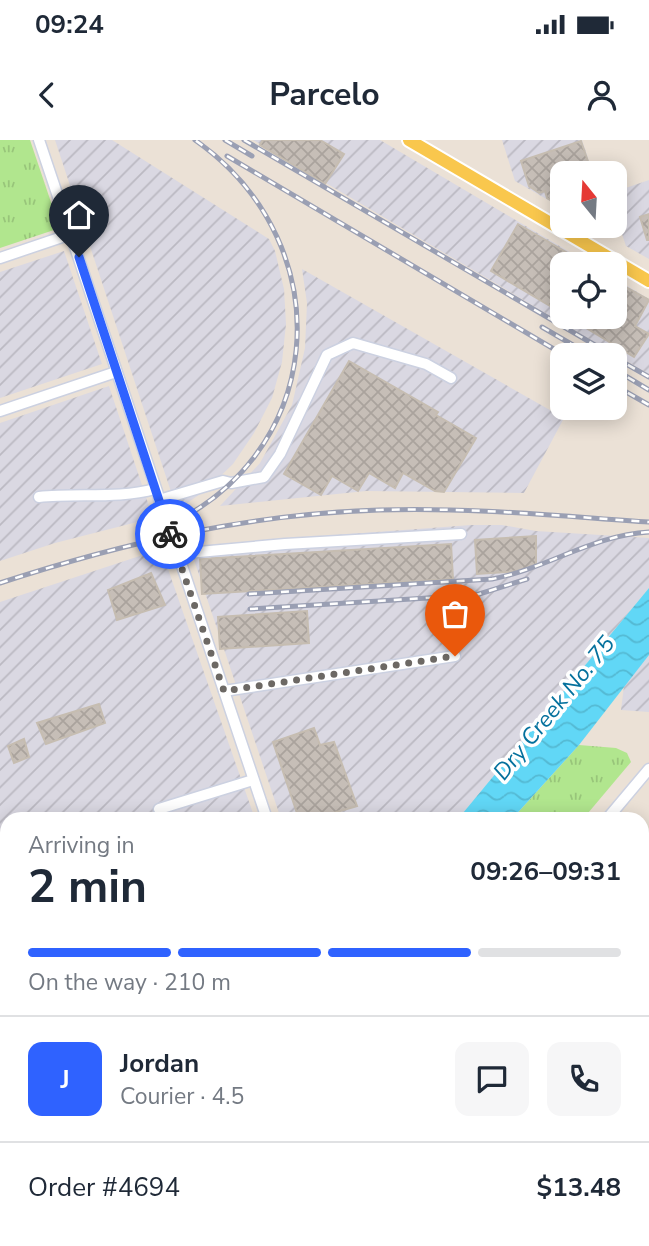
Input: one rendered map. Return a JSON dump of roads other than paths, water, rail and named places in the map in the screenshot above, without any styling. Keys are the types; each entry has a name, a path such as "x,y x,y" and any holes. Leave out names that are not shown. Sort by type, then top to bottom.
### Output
{"main road":[{"path":"409,140 649,281"}],"street":[{"path":"39,140 264,812"},
{"path":"0,258 71,233"},
{"path":"159,500 223,481 231,483 264,477 280,454 327,355 353,343 426,364 451,378"},
{"path":"0,411 116,372"},
{"path":"39,497 78,493 132,496 155,489"},
{"path":"177,554 285,544 461,534"},
{"path":"224,691 455,656"},
{"path":"613,812 649,769"},
{"path":"159,810 253,780"}],"water":[{"name":"Dry Creek No. 75","path":"649,588 649,655 579,745 518,812 464,812"}],"railway":[{"path":"152,532 211,500 254,457 283,406 296,350 294,293 277,236 244,184 195,140"},
{"path":"225,140 252,156"},
{"path":"244,140 591,343"},
{"path":"227,156 550,347"},
{"path":"542,327 569,343"},
{"path":"627,364 649,377"},
{"path":"627,377 649,390"},
{"path":"627,392 649,405"},
{"path":"0,583 139,543 282,517 379,510 447,510 649,522"},
{"path":"249,594 492,579 531,568 608,539 649,532"},
{"path":"250,609 476,595 527,579"}]}
